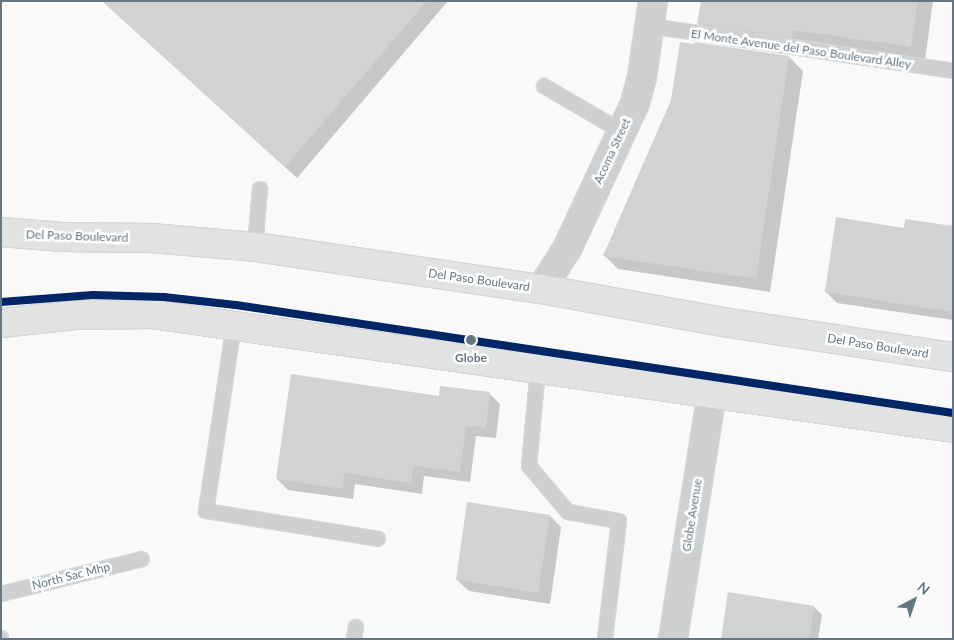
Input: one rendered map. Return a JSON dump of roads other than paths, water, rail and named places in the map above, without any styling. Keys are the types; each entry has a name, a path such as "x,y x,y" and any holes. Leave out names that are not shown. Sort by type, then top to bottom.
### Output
{"main road":[{"name":"Del Paso Boulevard","path":"1,232 63,237 151,238 255,247 541,289 723,322 953,357"},
{"path":"1,246 63,237"},
{"path":"1,323 75,315 151,314 234,324 538,370 712,392 953,428"}],"street":[{"name":"Acoma Street","path":"541,289 567,249 621,131 642,77 652,14"},
{"name":"Globe Avenue","path":"673,639 712,392"}],"lane":[{"name":"El Monte Avenue del Paso Boulevard Alley","path":"652,14 953,70"},
{"path":"544,86 621,131"},
{"path":"255,247 260,189"},
{"path":"234,324 206,511 378,539"},
{"path":"538,370 529,466 568,512 619,521 605,639"},
{"name":"North Sac Mhp","path":"1,594 142,559"}],"place":[{"name":"Globe","path":"471,340"}]}
